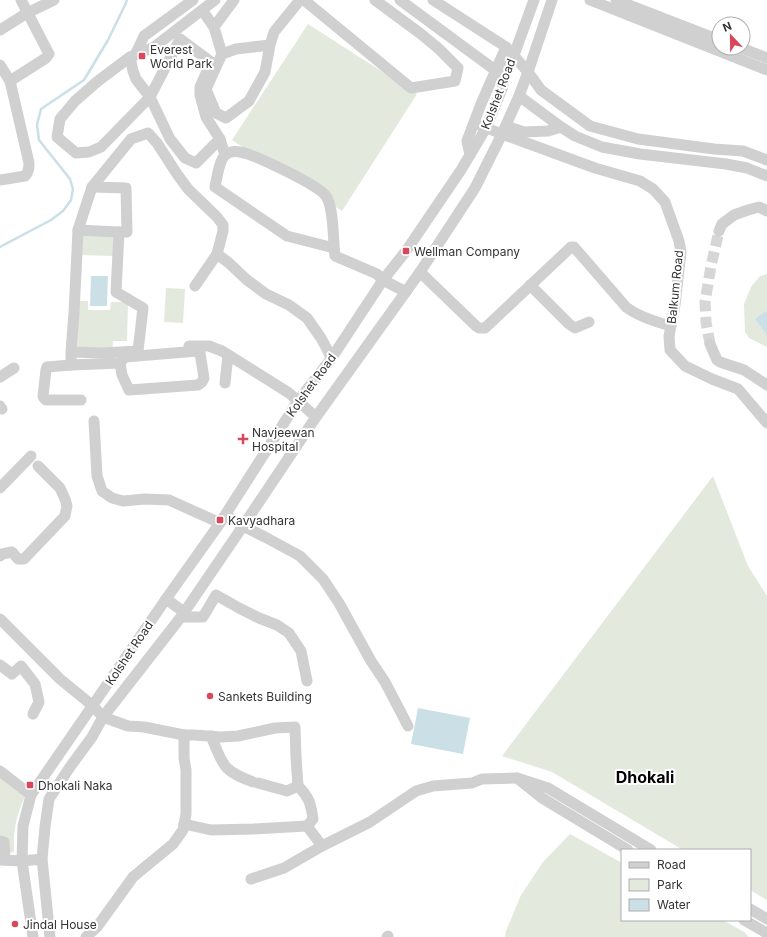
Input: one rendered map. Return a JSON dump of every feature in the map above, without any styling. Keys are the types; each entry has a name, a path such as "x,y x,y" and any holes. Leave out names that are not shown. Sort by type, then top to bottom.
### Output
{"street":[{"path":"10,81 46,58 49,54 21,0"},
{"path":"0,30 27,13 54,0"},
{"path":"193,0 144,36 133,56 133,71 136,79 150,97 170,139 185,158 196,163 220,139"},
{"path":"214,27 234,0"},
{"path":"226,154 220,139 206,117 200,95 200,87 211,62 180,39 150,97 101,147 89,152 76,153 57,137 60,119 75,101 98,80 133,56 154,47 209,4 222,54 206,88 216,113 226,118 249,101 265,72 274,32 300,0"},
{"path":"304,0 411,88 455,81 458,68 427,39 376,0"},
{"path":"400,0 500,72 474,122 467,141 470,155"},
{"path":"433,0 510,51 541,90 590,126 638,139 714,149 743,151 767,160"},
{"name":"Kolshet Road","path":"33,937 22,861 23,826 31,795 223,519 298,401 331,359 383,280 406,251 461,170 486,128 502,89 500,72 534,0"},
{"name":"Kolshet Road","path":"50,937 42,859 49,799 70,767 92,738 103,717 183,614 316,417 420,272 475,188 519,96 552,0"},
{"path":"593,0 767,70"},
{"path":"616,0 711,37"},
{"path":"222,54 236,49 270,46"},
{"path":"751,52 767,58"},
{"path":"0,65 10,81 29,163 29,169 25,176 0,180"},
{"path":"519,96 561,128 575,136 602,147 640,154 726,164 747,168 767,176"},
{"name":"Balkum Road","path":"474,122 486,128 504,130 595,168 640,180 653,189 665,202 679,241 681,252 675,305 669,336 670,350 685,366 712,380 738,389 767,422"},
{"path":"504,130 548,132 561,128"},
{"path":"71,365 78,230 92,187 131,139 148,133 158,143 188,189 223,224 223,231 217,254 195,286"},
{"path":"334,248 287,236 215,187 221,162 226,154 241,152 272,164 318,188 326,196 331,208 334,248 334,256 376,274 383,280 406,292"},
{"path":"78,230 127,232 126,188 92,187"},
{"path":"719,231 722,224 734,215 759,207 767,211"},
{"path":"119,232 116,292 143,308 138,351"},
{"path":"420,272 476,326 479,328 485,328 571,246 574,247 626,307 648,319 671,326"},
{"path":"217,254 266,294 289,305 307,318 329,353 331,359"},
{"path":"530,285 569,324 575,328 590,322"},
{"path":"710,344 717,360 744,370 767,385"},
{"path":"71,352 102,353 195,345 208,346 222,351 289,393 316,417"},
{"path":"81,400 46,400 43,396 47,367 120,363 125,357 198,351 200,353 204,378 198,385 129,390 122,375 120,363"},
{"path":"225,383 228,355"},
{"path":"0,378 14,368"},
{"path":"94,421 97,476 102,491 112,498 123,501 145,499 169,500 243,526 300,556 323,578 339,603 371,661 385,682 408,726"},
{"path":"0,488 31,456"},
{"path":"0,556 2,554 12,552 18,558 24,559 65,516 67,506 60,488 38,466"},
{"path":"166,599 183,614 203,617 216,595 252,615 277,625 289,633 301,651 307,681"},
{"path":"0,619 60,679 93,706 103,717 128,726 144,727 184,735 221,737 238,736 275,728 295,727 298,786 305,793 311,805 313,819 307,826 211,830 184,824"},
{"path":"0,665 12,674 21,666 32,651"},
{"path":"21,666 35,684 39,702 33,714"},
{"path":"86,937 96,927 133,877 173,844 183,830 186,814 184,735"},
{"path":"211,736 216,749 227,767 241,777 287,791 298,786"},
{"path":"0,771 31,795"},
{"path":"517,778 542,798 626,849"},
{"path":"251,879 284,868 322,846 370,822 416,791 433,786 472,783 482,779 517,778 548,788 649,849"},
{"path":"307,826 322,846"},
{"path":"0,841 4,842 3,860 22,861 42,859"},
{"path":"751,910 767,919"},
{"path":"746,921 765,932 767,935"}],"green space":[{"path":"308,24 417,94 342,211 232,140"},
{"path":"82,235 113,235 113,256 81,255"},
{"path":"767,274 767,347 749,338 745,332 744,304 751,287 760,276"},
{"path":"166,288 185,289 183,323 164,322"},
{"path":"78,301 88,301 88,310 110,310 111,302 128,302 127,341 113,341 112,357 77,356"},
{"path":"713,476 748,566 767,596 767,900 751,891 751,849 681,849 552,772 502,756"},
{"path":"0,777 25,796 19,810 16,824 14,852 0,854"},
{"path":"570,834 621,862 621,921 725,921 744,932 749,937 505,937 506,931 521,895 543,862"}],"water":[{"path":"91,276 108,276 107,306 90,306"},
{"path":"766,311 767,313 767,335 755,319"},
{"path":"418,708 470,718 463,754 411,744"}],"waterway":[{"path":"0,247 51,220 63,211 71,200 73,189 70,179 39,140 37,125 41,109 84,80 108,40 127,0"}],"tunnel":[{"path":"710,344 706,322 705,302 719,231"}],"place":[{"name":"Everest World Park","path":"142,56"},
{"name":"Wellman Company","path":"406,251"},
{"name":"Navjeewan Hospital","path":"243,439"},
{"name":"Kavyadhara","path":"220,520"},
{"name":"Sankets Building","path":"210,696"},
{"name":"Dhokali Naka","path":"30,785"},
{"name":"Jindal House","path":"15,924"}],"district":[{"name":"Dhokali","path":"645,777"}]}
